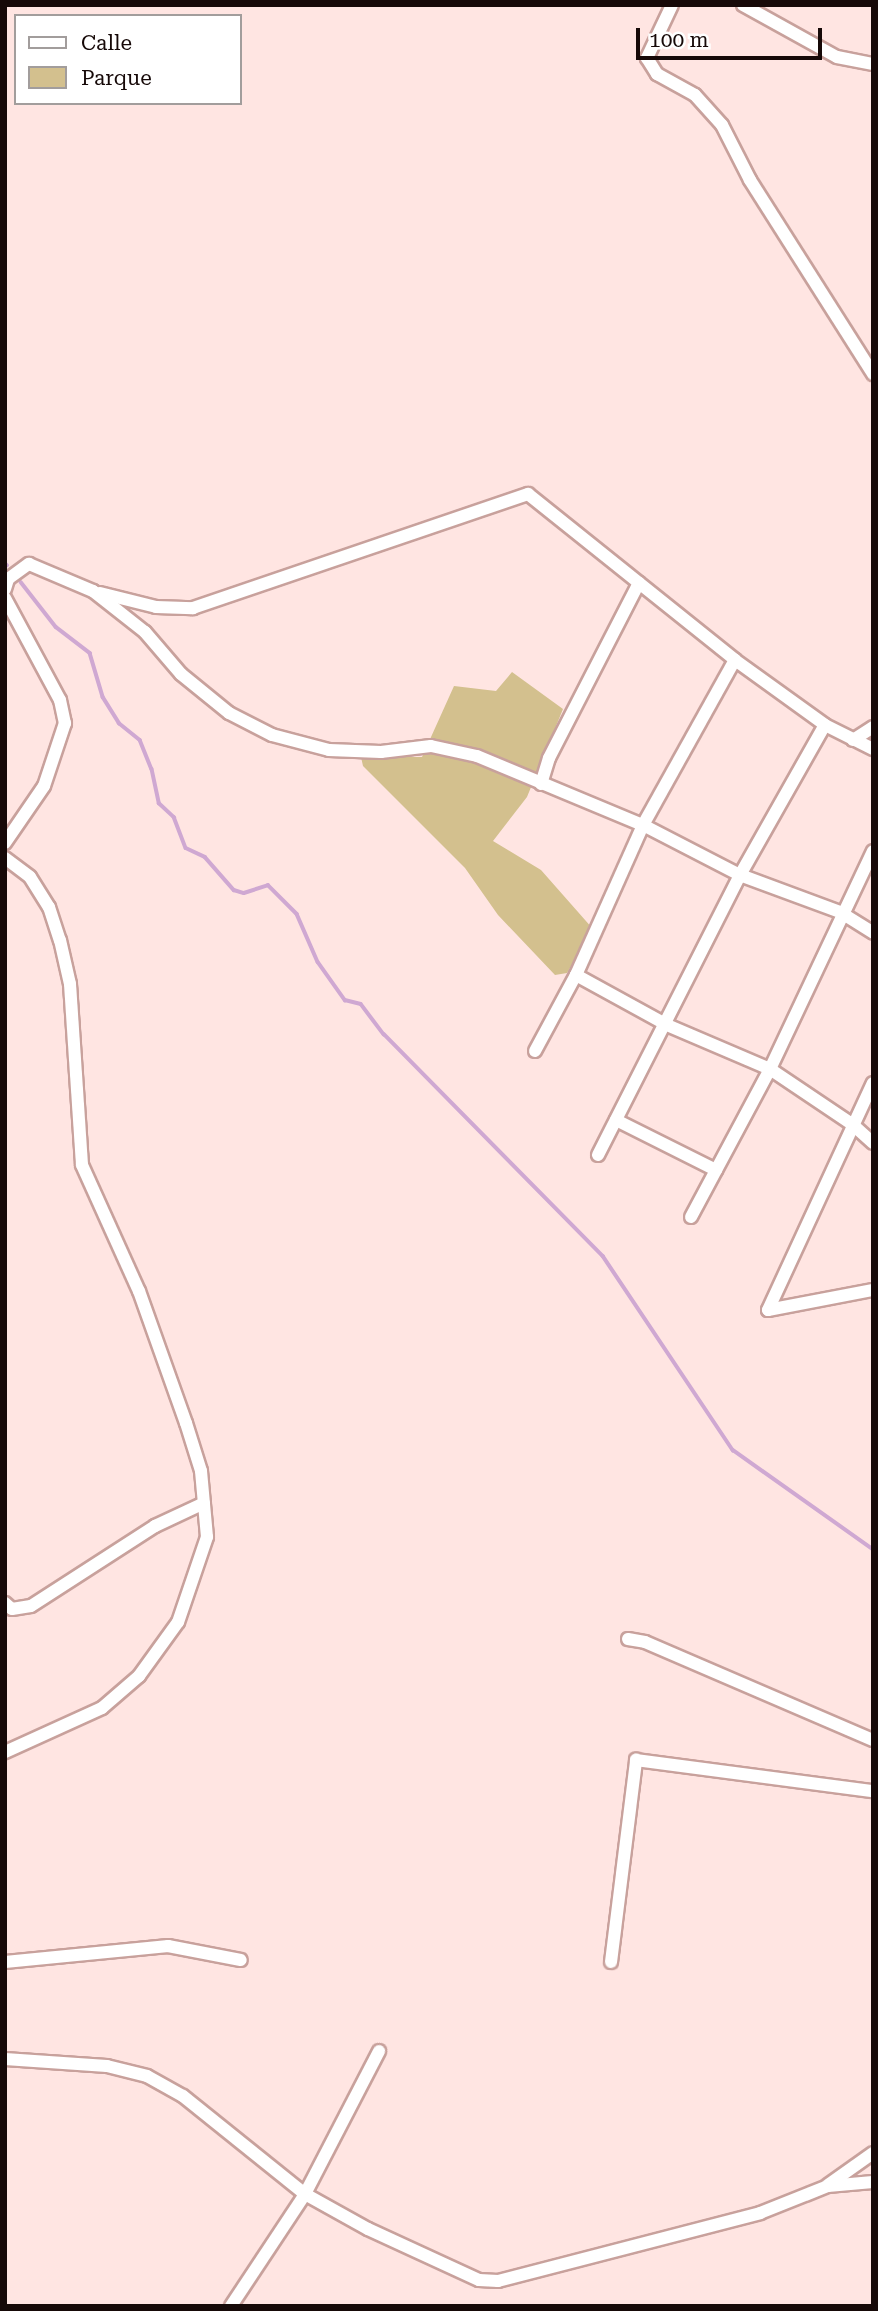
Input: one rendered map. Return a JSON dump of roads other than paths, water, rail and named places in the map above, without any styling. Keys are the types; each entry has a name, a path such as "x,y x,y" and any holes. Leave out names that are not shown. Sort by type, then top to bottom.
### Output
{"street":[{"path":"672,5 647,58 657,74 695,94 722,125 750,180 873,374"},
{"path":"743,5 837,57 873,64"},
{"path":"5,589 8,579 29,564 93,591 156,607 192,608 528,494 735,660 825,725 873,748"},
{"path":"541,784 549,758 639,583"},
{"path":"93,591 145,632 190,681 229,713 272,734 329,750 381,752 411,745 452,749 643,825 740,875 840,912 873,933"},
{"path":"5,598 60,700 65,723 44,786 5,843"},
{"path":"535,1051 576,975 643,825 735,660"},
{"path":"598,1154 667,1025 740,875 825,725"},
{"path":"853,740 873,727"},
{"path":"691,1217 770,1069 840,912 873,850"},
{"path":"5,858 30,877 49,907 60,940 70,984 82,1165 139,1291 186,1423 201,1471 207,1537 192,1591 178,1622 139,1676 102,1708 5,1752"},
{"path":"576,975 667,1025 770,1069 852,1124 873,1143"},
{"path":"873,1083 768,1310 873,1290"},
{"path":"616,1120 716,1170"},
{"path":"6,1605 31,1606 155,1526 204,1503"},
{"path":"628,1639 645,1642 873,1741"},
{"path":"611,1962 636,1760 873,1791"},
{"path":"5,1962 168,1946 242,1960"},
{"path":"232,2306 305,2194 379,2051"},
{"path":"5,2059 107,2066 147,2076 183,2096 305,2194 368,2229 479,2280 498,2281 760,2213 828,2186 873,2153"},
{"path":"828,2186 873,2182"}],"waterway":[{"path":"21,582 56,627 90,653 103,697 119,723 140,740 152,769 159,803 174,817 186,848 205,857 234,890 244,893 268,885 297,914 318,962 345,1000 361,1004 384,1034 603,1256 733,1450 873,1549"}]}
